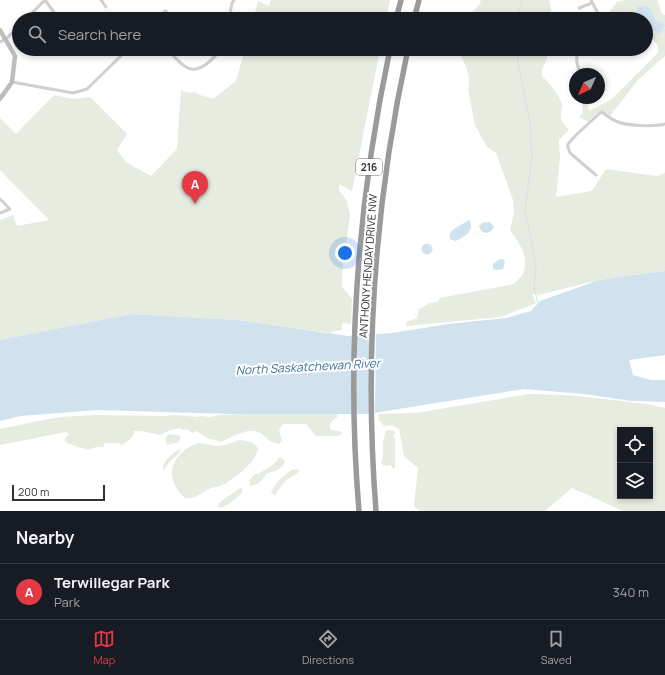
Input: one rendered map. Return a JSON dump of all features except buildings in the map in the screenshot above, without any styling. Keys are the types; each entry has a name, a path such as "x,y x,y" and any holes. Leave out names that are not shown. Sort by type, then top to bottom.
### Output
{"highway":[{"path":"398,12 401,0"},
{"path":"416,12 419,0"},
{"name":"ANTHONY HENDAY DRIVE NW","path":"359,511 356,468 354,377 357,286 371,151 389,56"},
{"name":"ANTHONY HENDAY DRIVE NW","path":"376,511 372,376 375,285 381,212 388,161 407,56"}],"street":[{"path":"33,12 45,0 54,12"},
{"path":"101,0 106,7"},
{"path":"230,12 234,0"},
{"path":"579,8 592,2 597,12"},
{"path":"0,30 12,50"},
{"path":"0,42 12,33"},
{"path":"0,99 12,82 15,56"},
{"path":"12,82 73,93 87,89 121,56"},
{"path":"175,56 187,68 195,69 211,61 215,56"},
{"path":"577,56 576,64 578,68"},
{"path":"596,175 570,153 568,144 602,112 611,119 620,123 656,126 665,124"},
{"path":"0,199 10,209 0,213"}],"shaded area":[{"path":"271,0 390,0 387,12 255,12 258,1 269,6"},
{"path":"480,0 549,0 551,12 472,12 481,2"},
{"path":"626,0 657,0 662,14 665,15 665,56 638,80 610,116 603,111 598,112 588,122 579,117 583,113 582,104 588,104 589,111 605,104 612,99 658,53 658,45 653,40 653,12 610,12 617,2"},
{"path":"243,56 379,56 352,191 339,184 339,190 347,201 350,215 343,260 342,287 352,299 351,324 342,323 342,330 333,331 331,333 238,320 131,314 0,340 0,220 13,215 17,226 49,220 0,170 0,118 16,134 54,95 74,99 90,97 127,134 117,150 126,162 151,176 177,149 181,91 191,93 195,92 213,99 236,81"},
{"path":"461,56 547,56 542,76 554,89 560,100 562,105 561,119 569,130 559,140 560,157 556,197 592,191 606,169 657,176 665,173 665,271 599,280 538,295 532,294 536,303 501,317 406,326 406,322 417,318 419,309 430,303 438,302 440,298 514,284 521,277 524,270 525,258 523,252 510,230 514,212 513,200 496,153 487,147 475,125 468,89 469,78"},
{"path":"529,394 579,396 646,404 665,408 665,511 623,511 572,488 545,511 420,511 414,506 418,468 404,456 399,429 392,425 384,426 379,420 378,414 416,413"},
{"path":"336,414 338,416 330,423 330,429 342,432 342,434 337,436 316,436 306,424 283,424 279,430 282,440 279,444 269,441 256,431 240,433 221,442 207,438 197,431 192,433 187,429 183,430 180,428 170,430 160,435 134,431 132,437 122,445 118,443 105,443 103,447 96,447 88,450 68,444 65,441 69,434 66,432 0,445 0,429 62,417 93,415 173,415 211,417 218,415"},
{"path":"386,431 394,431 395,434 393,436 395,438 395,468 392,468 391,465 387,466 381,464"},
{"path":"170,434 181,436 179,442 167,445 166,438"},
{"path":"240,440 250,442 258,448 254,459 244,470 220,486 211,488 192,498 185,498 178,491 172,476 172,468 175,461 186,449 198,443 219,446"},
{"path":"181,449 168,463 164,471 163,465 169,457"},
{"path":"279,457 285,462 282,467 267,473 260,482 250,486 249,480 255,474 258,474 270,467"},
{"path":"294,469 300,470 286,481 273,497 274,495 271,493 278,482"},
{"path":"242,487 242,493 229,504 220,508 217,506 220,502"}],"water":[{"path":"648,6 652,12 637,12 637,7"},
{"path":"653,14 657,21 665,25 659,35 653,29"},
{"path":"470,220 471,228 468,233 456,241 450,239 452,230"},
{"path":"490,222 494,227 488,233 480,229 479,226 482,223"},
{"path":"425,244 429,244 431,245 431,253 425,254 422,251 422,247"},
{"path":"500,259 503,259 505,262 503,269 493,269 493,264"},
{"name":"North Saskatchewan River","path":"665,271 665,355 629,360 633,375 651,380 665,380 665,402 631,401 584,394 524,389 367,414 231,414 97,410 21,416 0,421 0,340 131,314 238,320 348,336 392,333 448,324 506,318 531,311 540,301 599,280"}],"pier":[{"path":"370,332 376,332 375,414 369,415"}],"waterway":[{"path":"519,12 522,0"},
{"path":"518,56 518,62 530,124 532,156 525,210 536,266 534,288 538,303"}],"place":[{"name":"Terwillegar Park","path":"195,204"}]}
